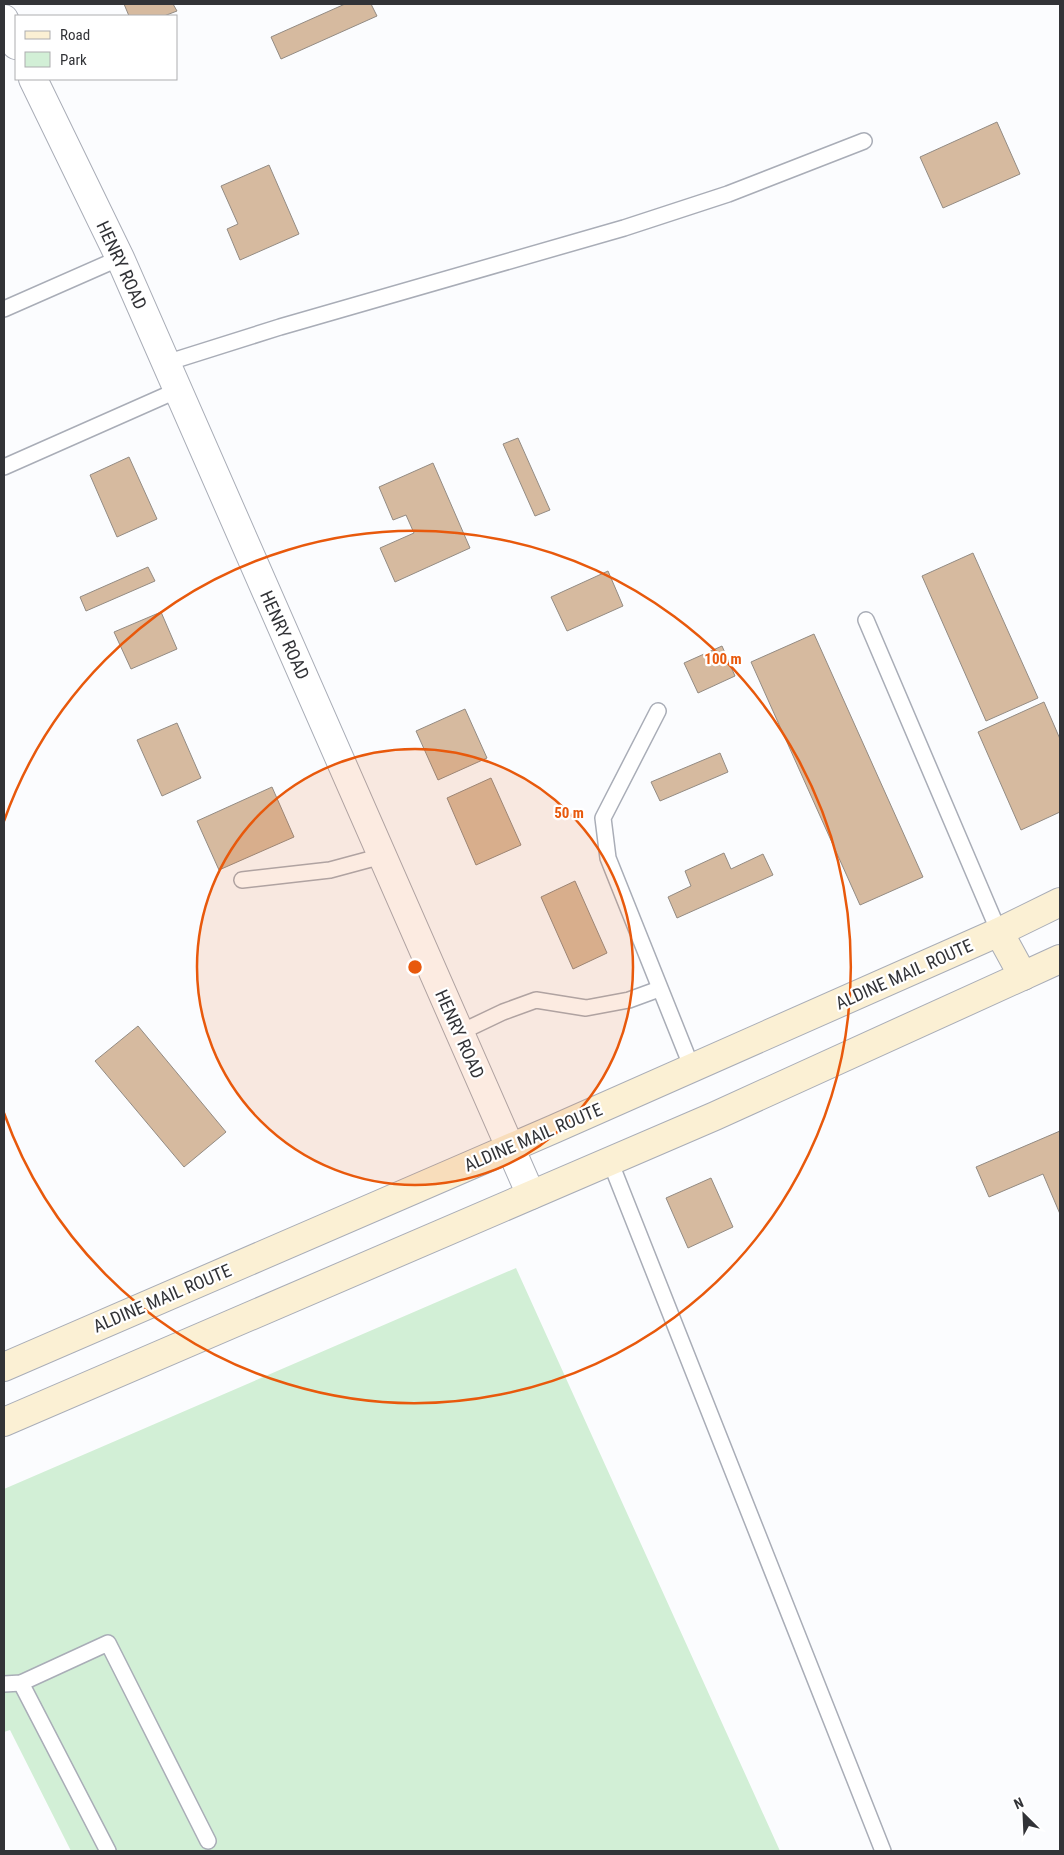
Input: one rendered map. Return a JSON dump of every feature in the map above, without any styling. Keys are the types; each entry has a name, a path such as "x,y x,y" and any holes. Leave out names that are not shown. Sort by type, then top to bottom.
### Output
{"main road":[{"name":"ALDINE MAIL ROUTE","path":"4,1366 692,1068 999,932 1060,902"},
{"path":"999,932 1023,976"},
{"path":"4,1422 715,1116 1060,959"}],"street":[{"path":"4,19 15,43"},
{"name":"HENRY ROAD","path":"33,80 120,258 531,1195"}],"lane":[{"path":"166,363 624,228 728,194 864,141"},
{"path":"4,309 120,258"},
{"path":"4,467 178,390"},
{"path":"866,620 999,932"},
{"path":"658,711 603,818 608,858 692,1068"},
{"path":"242,880 330,870 382,856"},
{"path":"459,1033 503,1012 536,1000 586,1008 629,1000 659,989"},
{"path":"610,1161 883,1851"},
{"path":"4,1684 21,1683 108,1643 208,1841"},
{"path":"21,1683 108,1851"}],"green space":[{"path":"516,1268 780,1851 71,1851 10,1730 4,1732 4,1489"}],"building":[{"path":"124,4 173,4 177,11 167,15 129,15"},
{"path":"345,4 371,4 377,16 281,59 271,37"},
{"path":"997,122 1020,174 943,208 920,157"},
{"path":"269,165 299,234 240,260 227,229 238,224 221,186"},
{"path":"518,438 550,510 535,516 503,444"},
{"path":"129,457 157,519 117,537 90,475"},
{"path":"433,463 470,548 395,582 380,548 414,533 406,515 393,520 379,487"},
{"path":"973,553 1038,698 986,721 922,576"},
{"path":"148,567 155,581 86,611 80,597"},
{"path":"608,571 623,606 567,631 551,597"},
{"path":"161,612 177,649 131,669 114,632"},
{"path":"814,634 923,877 860,905 751,662"},
{"path":"722,646 735,676 698,693 684,663"},
{"path":"1044,702 1060,739 1060,812 1021,830 978,732"},
{"path":"465,709 487,758 438,780 416,731"},
{"path":"177,723 201,778 162,796 137,740"},
{"path":"720,753 728,772 660,801 651,782"},
{"path":"491,778 521,845 476,865 447,798"},
{"path":"272,787 294,837 219,870 197,821"},
{"path":"724,853 731,869 763,854 773,875 677,918 668,897 691,886 685,871"},
{"path":"575,881 607,953 573,969 541,897"},
{"path":"138,1026 226,1132 184,1167 95,1061"},
{"path":"1060,1131 1060,1214 1043,1174 989,1197 976,1167"},
{"path":"711,1178 733,1227 688,1248 666,1198"}]}
